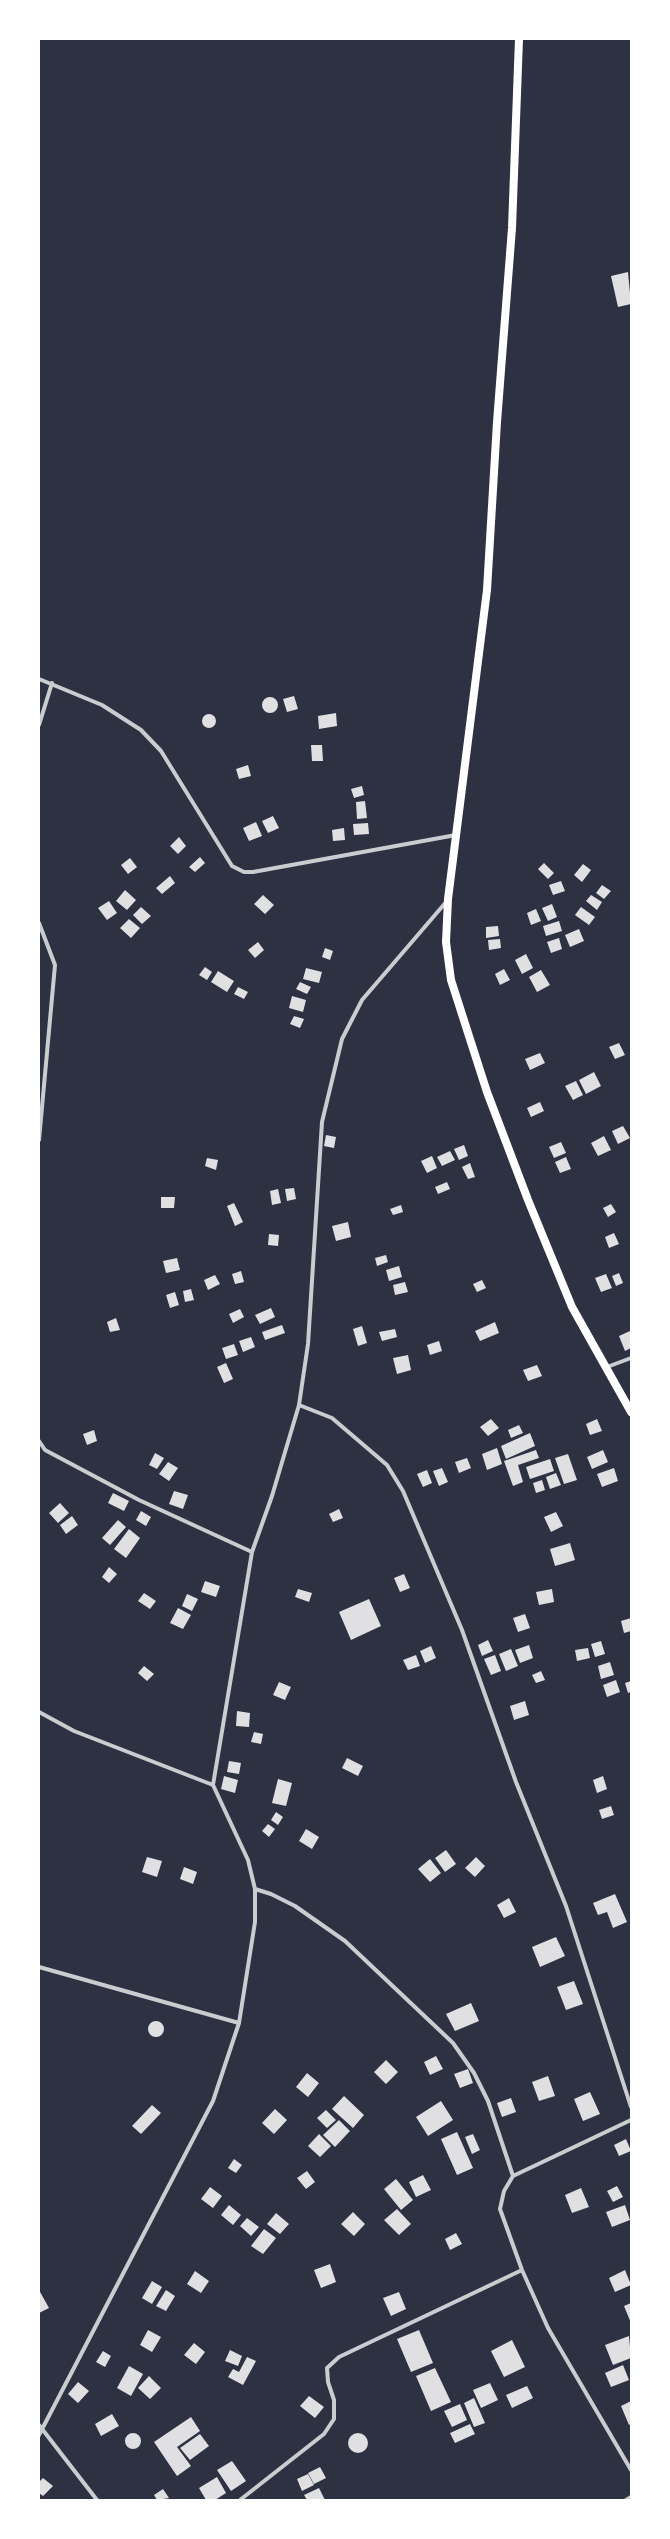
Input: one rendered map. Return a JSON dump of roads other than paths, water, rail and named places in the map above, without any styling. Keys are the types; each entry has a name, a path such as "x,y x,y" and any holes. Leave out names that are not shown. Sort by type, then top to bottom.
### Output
{"main road":[{"path":"519,39 512,228 486,590 448,899 446,942 451,980 487,1092 528,1200 572,1307 631,1412"}],"street":[{"path":"39,679 52,683 102,706 141,730 161,751 232,866 244,872 253,872 457,835"},
{"path":"39,725 52,683"},
{"path":"39,2435 41,2427 213,2101 239,2023 255,1922 255,1889 248,1860 213,1785 252,1552 272,1496 299,1405 308,1344 322,1122 342,1039 362,1000 448,899"},
{"path":"39,923 55,965 39,1140"},
{"path":"607,1367 631,1358"},
{"path":"299,1405 332,1418 387,1465 403,1491 462,1630 516,1782 566,1906 631,2107"},
{"path":"39,1441 45,1450 139,1500 252,1552"},
{"path":"39,1712 74,1731 213,1785"},
{"path":"255,1889 271,1894 295,1906 345,1941 453,2043 474,2072 488,2101 513,2176"},
{"path":"39,1967 239,2023"},
{"path":"631,2120 513,2176 504,2191 500,2209 522,2270 548,2328 631,2470"},
{"path":"240,2500 324,2434 334,2419 334,2400 328,2382 327,2368 340,2356 522,2270"},
{"path":"41,2427 97,2500"},
{"path":"626,2500 631,2497"}]}
